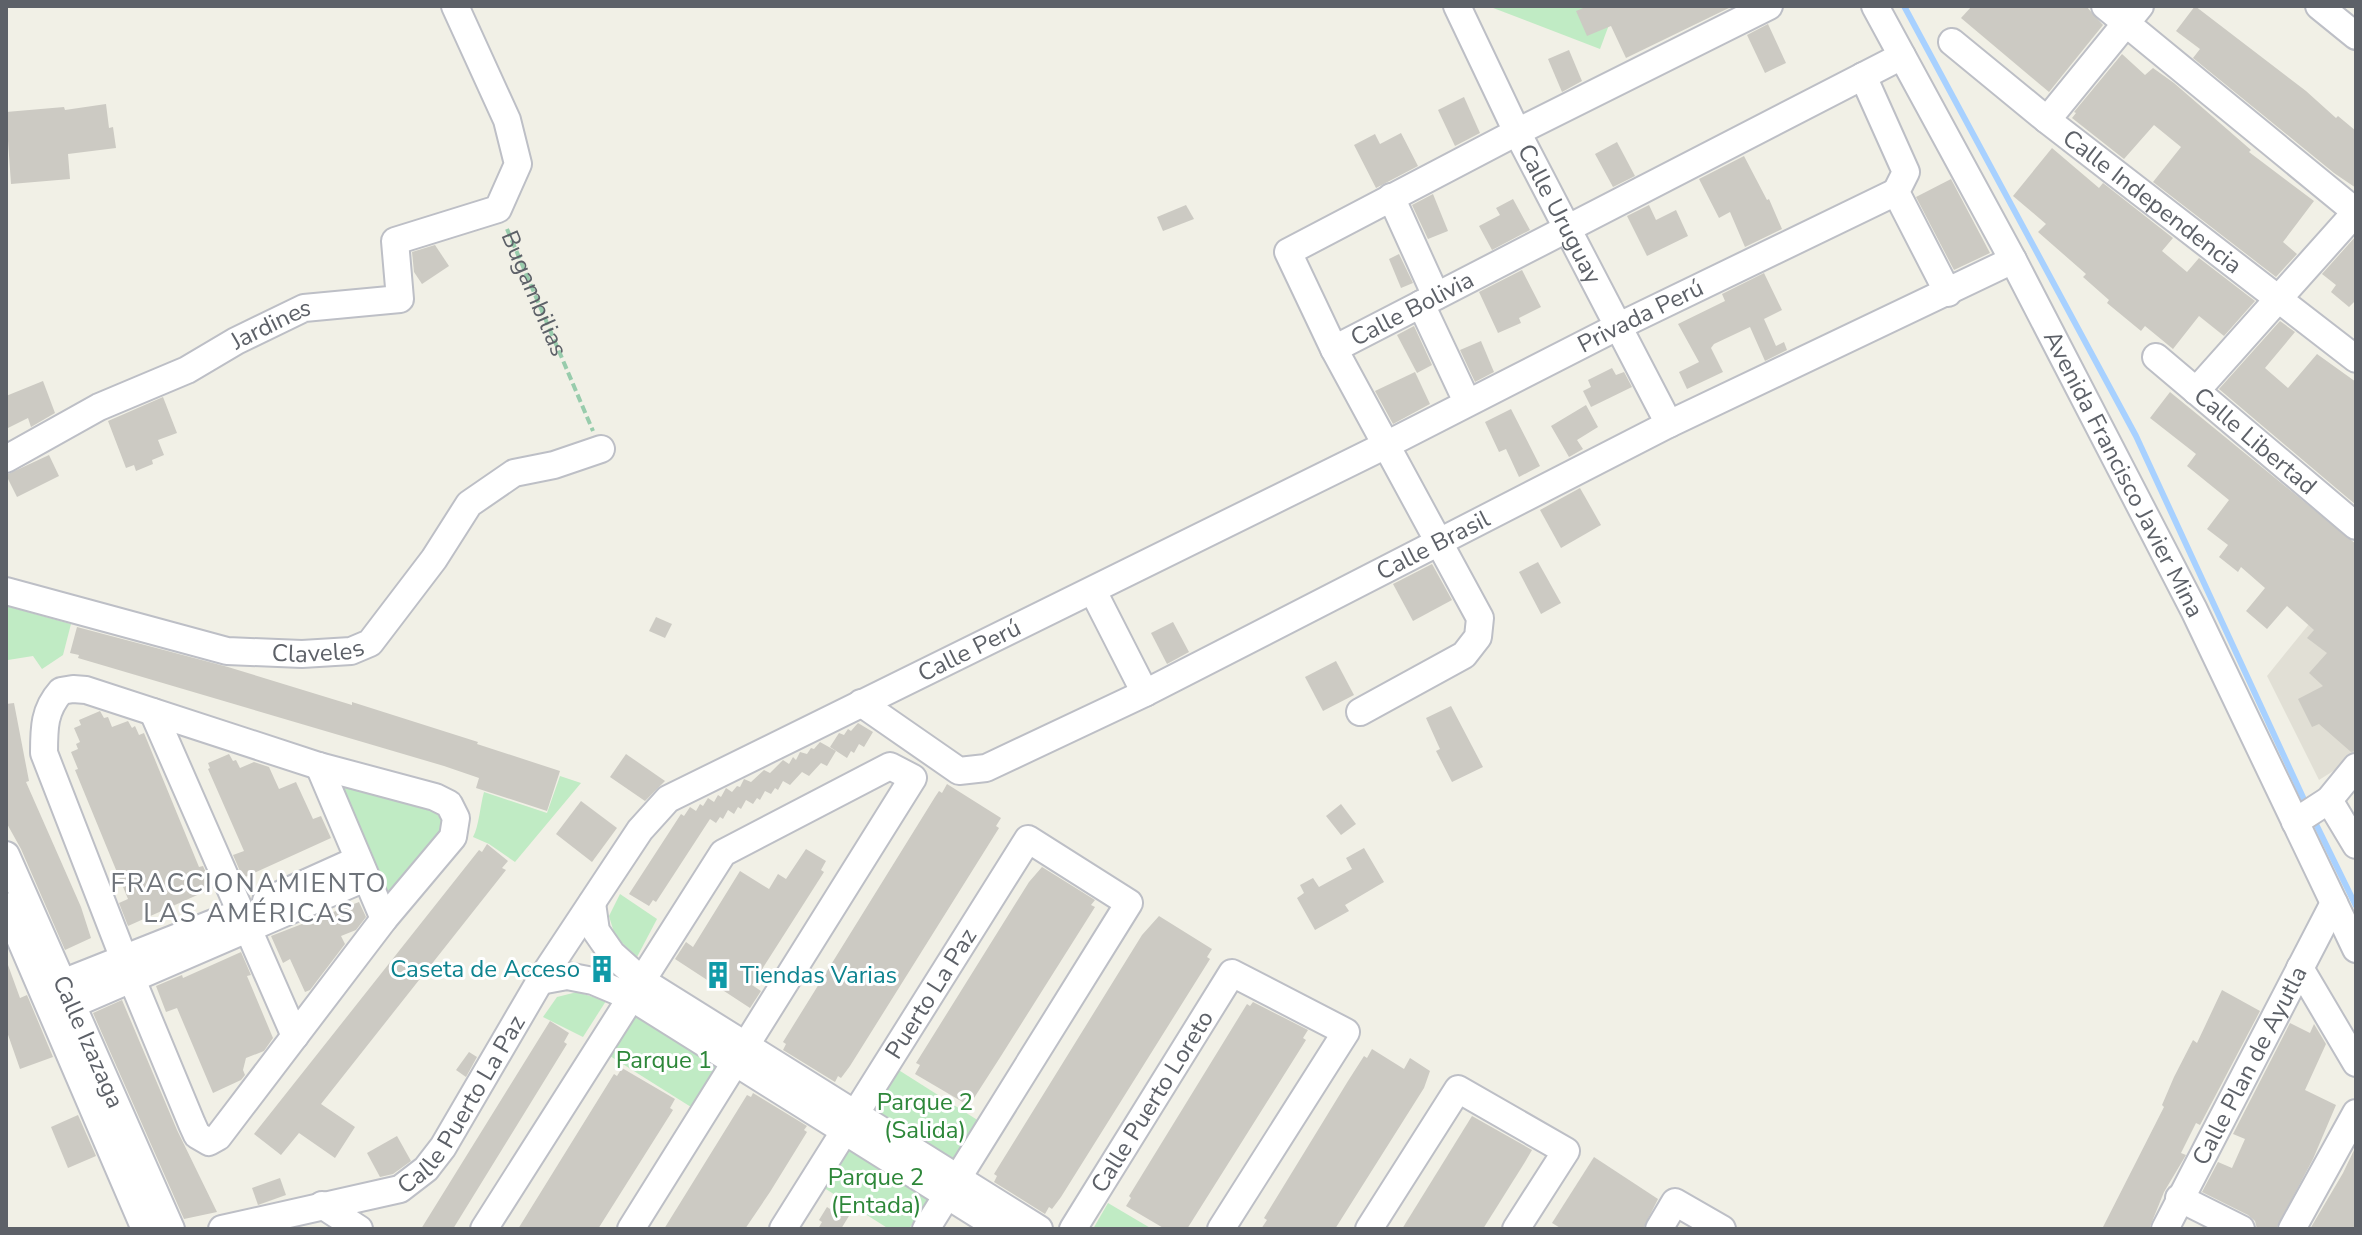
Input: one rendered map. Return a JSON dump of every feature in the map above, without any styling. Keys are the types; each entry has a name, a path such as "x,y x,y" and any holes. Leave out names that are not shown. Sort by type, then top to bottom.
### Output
{"street":[{"name":"Bugambilias","path":"455,6 507,120 518,164 498,209"},
{"name":"Calle Uruguay","path":"1457,6 1517,132 1669,424"},
{"name":"Calle Uruguay","path":"1334,349 1288,252 1517,132 1769,6"},
{"name":"Avenida Francisco Javier Mina","path":"1875,6 2013,260 2194,610 2356,949"},
{"path":"2105,6 2133,15 2356,212 2196,391"},
{"path":"2319,6 2356,36"},
{"path":"2047,120 2133,15"},
{"name":"Calle Independencia","path":"1952,42 2047,120 2356,359"},
{"name":"Calle Bolivia","path":"1360,712 1464,655 1478,637 1480,618 1334,349 1902,56"},
{"path":"1863,76 1906,172 1896,192 1948,293"},
{"name":"Privada Perú","path":"1386,445 1617,327 1896,192"},
{"path":"1391,197 1467,402"},
{"name":"Jardines","path":"6,459 99,407 187,370 236,341 304,308 400,299 395,241 498,209"},
{"name":"Calle Brasil","path":"861,703 959,771 986,768 1145,693 1669,424 2013,260"},
{"name":"Calle Libertad","path":"2156,357 2356,526"},
{"name":"Calle Perú","path":"592,903 640,830 668,799 1386,445"},
{"name":"Claveles","path":"6,591 227,651 302,654 351,651 370,643 434,559 469,504 514,473 554,465 601,449"},
{"path":"1093,591 1145,693"},
{"path":"86,690 153,712 319,766 435,797 449,804 456,818 453,837 384,919 218,1137 209,1142 197,1135 44,753 44,723 50,703 61,691 86,690"},
{"path":"153,712 295,1036"},
{"path":"319,766 384,919"},
{"path":"484,1229 723,853 890,766 913,778 631,1229"},
{"path":"2297,820 2326,802 2356,767"},
{"path":"2326,802 2356,845"},
{"name":"Puerto La Paz","path":"783,1229 1028,839 1129,903 953,1186"},
{"name":"Calle Izazaga","path":"6,855 56,998 145,1229"},
{"path":"56,998 361,869"},
{"path":"592,903 596,931 636,988 953,1186 1039,1229"},
{"name":"Calle Puerto La Paz","path":"222,1229 400,1189 426,1169 443,1147 540,981 592,903"},
{"name":"Calle Plan de Ayutla","path":"2165,1229 2334,903"},
{"name":"Calle Izazaga","path":"6,906 56,998 171,1229"},
{"path":"2300,968 2356,1063"},
{"name":"Calle Puerto Loreto","path":"1073,1229 1232,973 1346,1032 1221,1229"},
{"path":"540,981 567,976 636,988"},
{"path":"1369,1229 1458,1089 1566,1151 1516,1229"},
{"path":"2292,1229 2356,1113"},
{"path":"926,1229 953,1186"},
{"path":"953,1186 1001,1229"},
{"path":"2179,1198 2241,1229"},
{"path":"1659,1229 1675,1202 1722,1229"},
{"path":"322,1205 359,1229"}],"path":[{"name":"Bugambilias","path":"498,209 601,449"}],"shaded area":[{"path":"2356,566 2356,751 2346,763 2319,780 2267,676"}],"green space":[{"path":"1488,6 1616,6 1600,49"},
{"path":"6,606 71,624 63,655 42,669 33,656 8,660"},
{"path":"560,776 581,783 515,862 473,837 484,792 547,813"},
{"path":"339,784 435,812 443,820 443,828 389,893 386,893"},
{"path":"620,894 657,919 637,957 615,936 609,916"},
{"path":"577,992 606,1001 583,1037 543,1017 557,997"},
{"name":"Parque 1","path":"637,1013 718,1065 691,1107 610,1056"},
{"name":"Parque 2 (Salida)","path":"897,1069 979,1121 952,1163 870,1112"},
{"name":"Parque 2 (Entada)","path":"849,1144 930,1196 909,1229 889,1229 821,1186"},
{"path":"1108,1203 1152,1229 1093,1229"}],"building":[{"path":"1588,6 1733,6 1626,58 1611,26 1587,36 1576,11"},
{"path":"1972,6 2086,6 2103,25 2049,92 1961,18"},
{"path":"2195,6 2356,131 2356,188 2193,58 2200,49 2176,31"},
{"path":"1768,24 1786,63 1765,73 1747,35"},
{"path":"1569,50 1582,81 1562,92 1548,59"},
{"path":"2122,54 2145,75 2153,68 2174,83 2251,150 2249,152 2314,201 2283,242 2297,254 2276,277 2153,182 2181,147 2154,125 2124,159 2072,118"},
{"path":"1464,97 1480,133 1455,146 1438,110"},
{"path":"106,104 116,148 68,154 70,179 11,184 6,112 64,107 65,110"},
{"path":"1401,133 1418,166 1376,188 1354,145 1375,134 1380,144"},
{"path":"1617,142 1635,176 1613,187 1595,154"},
{"path":"2052,148 2099,188 2103,183 2173,238 2162,251 2187,272 2199,258 2255,301 2224,336 2199,316 2173,349 2145,326 2141,331 2107,303 2109,300 2083,277 2086,274 2038,232 2046,224 2013,196"},
{"path":"1744,156 1782,229 1745,247 1730,212 1719,218 1699,179"},
{"path":"1951,179 1990,253 1954,270 1916,197"},
{"path":"1433,194 1448,231 1428,239 1412,205"},
{"path":"1513,199 1530,230 1492,250 1479,226 1500,215 1496,208"},
{"path":"1186,205 1194,219 1163,231 1157,217"},
{"path":"1649,205 1656,220 1676,210 1688,236 1647,256 1627,216"},
{"path":"2356,236 2356,300 2349,307 2331,292 2336,285 2322,274"},
{"path":"435,245 449,266 422,284 414,272 412,252"},
{"path":"1399,254 1413,283 1401,288 1389,259"},
{"path":"1522,270 1541,307 1519,318 1521,323 1498,333 1479,292"},
{"path":"1764,273 1782,310 1764,319 1776,346 1784,342 1787,350 1765,361 1750,327 1711,348 1723,372 1687,389 1679,372 1699,362 1678,324 1725,301 1722,294"},
{"path":"2280,321 2295,332 2265,368 2288,388 2317,354 2356,382 2356,505 2219,389"},
{"path":"1414,326 1432,365 1417,373 1397,335"},
{"path":"1481,341 1494,372 1475,382 1460,350"},
{"path":"1612,368 1616,375 1624,372 1632,387 1591,407 1583,391 1591,387 1588,380"},
{"path":"1415,372 1430,404 1393,424 1375,391"},
{"path":"43,381 55,413 31,427 28,418 6,429 6,396"},
{"path":"2170,392 2356,544 2356,751 2351,752 2319,724 2312,727 2298,699 2323,686 2309,673 2327,653 2307,638 2314,630 2287,606 2267,629 2246,611 2265,588 2241,567 2238,572 2219,557 2228,545 2207,529 2229,500 2187,466 2196,454 2150,418"},
{"path":"163,397 177,433 158,440 164,455 152,460 153,464 136,471 134,465 126,468 108,421"},
{"path":"1586,405 1598,427 1577,440 1583,449 1569,457 1551,426"},
{"path":"1511,409 1540,466 1519,477 1506,449 1499,452 1485,422"},
{"path":"49,455 59,476 17,497 6,475"},
{"path":"1580,488 1601,525 1561,548 1540,510"},
{"path":"1538,562 1561,603 1541,614 1519,572"},
{"path":"1432,564 1452,600 1413,621 1393,584"},
{"path":"656,617 672,624 665,638 649,631"},
{"path":"1173,622 1189,652 1167,664 1151,633"},
{"path":"77,627 228,667 352,705 352,702 560,771 547,811 476,788 479,778 444,766 78,658 79,655 70,653"},
{"path":"1336,661 1354,695 1323,711 1305,677"},
{"path":"14,703 29,781 26,782 81,907 91,938 65,950 6,822 6,704"},
{"path":"1451,706 1483,767 1452,782 1436,751 1440,749 1426,718"},
{"path":"100,711 104,718 108,717 112,727 128,721 132,728 135,726 139,735 144,733 199,867 203,866 213,888 128,926 119,903 128,899 75,770 78,769 71,752 78,749 76,744 80,742 74,728 81,725 79,720"},
{"path":"858,723 873,732 864,747 859,744 847,758 830,747 839,733 844,735"},
{"path":"820,742 836,751 827,766 821,763 809,776 802,772 790,785 783,781 778,790 775,788 771,794 765,791 760,800 757,798 753,804 746,800 741,809 738,807 734,814 728,810 723,819 720,817 716,823 710,819 656,902 653,900 649,906 629,894 681,814 684,816 690,807 696,811 708,798 714,802 726,788 732,792 737,786 740,787 744,779 751,782 764,770 770,773 783,760 789,764 793,757 796,760 800,752 807,754"},
{"path":"229,754 240,768 254,762 269,767 279,789 296,782 313,819 321,816 331,838 243,878 233,855 244,851 208,769 208,763"},
{"path":"626,754 665,781 645,801 610,777"},
{"path":"947,784 1001,818 996,826 999,828 850,1066 835,1082 783,1050 786,1044 783,1042 935,797 939,791 942,793"},
{"path":"581,801 617,828 592,862 556,834"},
{"path":"1341,804 1356,824 1341,835 1326,816"},
{"path":"487,844 508,861 502,868 506,870 321,1104 355,1127 335,1158 299,1133 281,1155 254,1134 479,850 482,852"},
{"path":"1364,848 1384,882 1345,905 1349,911 1315,930 1297,898 1304,893 1300,885 1313,878 1319,887 1352,869 1346,858"},
{"path":"806,849 826,861 821,870 824,872 752,985 761,991 750,1008 675,959 686,942 693,947 740,871 769,889 778,874 786,879"},
{"path":"1042,867 1095,900 1091,905 1095,907 974,1098 972,1096 966,1104 915,1074 920,1065 916,1063 1029,882"},
{"path":"359,902 366,917 356,930 341,936 345,944 310,990 305,992 290,959 283,963 271,936"},
{"path":"1159,916 1212,949 1207,957 1210,959 1061,1197 1045,1214 994,1182 997,1176 994,1174 1142,935"},
{"path":"241,952 251,975 247,976 273,1038 264,1051 246,1058 245,1075 241,1080 213,1093 177,1008 166,1012 156,986 182,975 183,978"},
{"path":"8,965 20,998 27,995 53,1057 20,1069 6,1029"},
{"path":"2222,990 2260,1011 2200,1125 2196,1123 2181,1153 2186,1155 2164,1192 2149,1229 2102,1229 2164,1107 2162,1105 2174,1077 2193,1040 2197,1043"},
{"path":"122,1000 177,1130 217,1212 184,1219 93,1013"},
{"path":"1253,1002 1308,1030 1303,1038 1306,1040 1187,1229 1165,1229 1126,1206 1131,1198 1129,1196 1247,1004 1250,1006"},
{"path":"550,1021 569,1033 564,1042 567,1044 453,1229 421,1229"},
{"path":"2290,1023 2310,1033 2314,1024 2326,1044 2305,1090 2336,1105 2313,1159 2276,1229 2257,1229 2255,1221 2248,1215 2202,1192 2218,1162 2232,1168 2245,1139 2233,1134"},
{"path":"1372,1049 1404,1069 1410,1058 1430,1071 1424,1088 1335,1229 1261,1229 1267,1220 1264,1218 1348,1081"},
{"path":"469,1052 477,1057 466,1077 456,1070"},
{"path":"622,1068 675,1099 670,1108 673,1110 598,1229 518,1229 614,1074 617,1076"},
{"path":"753,1093 807,1126 804,1130 807,1132 770,1192 745,1229 664,1229 747,1095 751,1097"},
{"path":"78,1115 96,1156 68,1168 51,1127"},
{"path":"1472,1116 1532,1150 1525,1162 1483,1229 1402,1229"},
{"path":"397,1136 411,1161 393,1174 380,1177 367,1153"},
{"path":"2356,1146 2356,1229 2310,1229 2343,1173"},
{"path":"1594,1157 1658,1199 1643,1229 1562,1229 1552,1223"},
{"path":"280,1178 286,1195 258,1205 252,1188"},
{"path":"835,1201 852,1211 841,1229 818,1229 822,1222 819,1220"}],"waterway":[{"path":"1904,6 2136,436 2307,806"},
{"path":"2314,820 2356,906"}],"place":[{"name":"Caseta de Acceso","path":"602,969"},
{"name":"Tiendas Varias","path":"718,975"}],"district":[{"name":"FRACCIONAMIENTO LAS AMÉRICAS","path":"249,898"}]}
